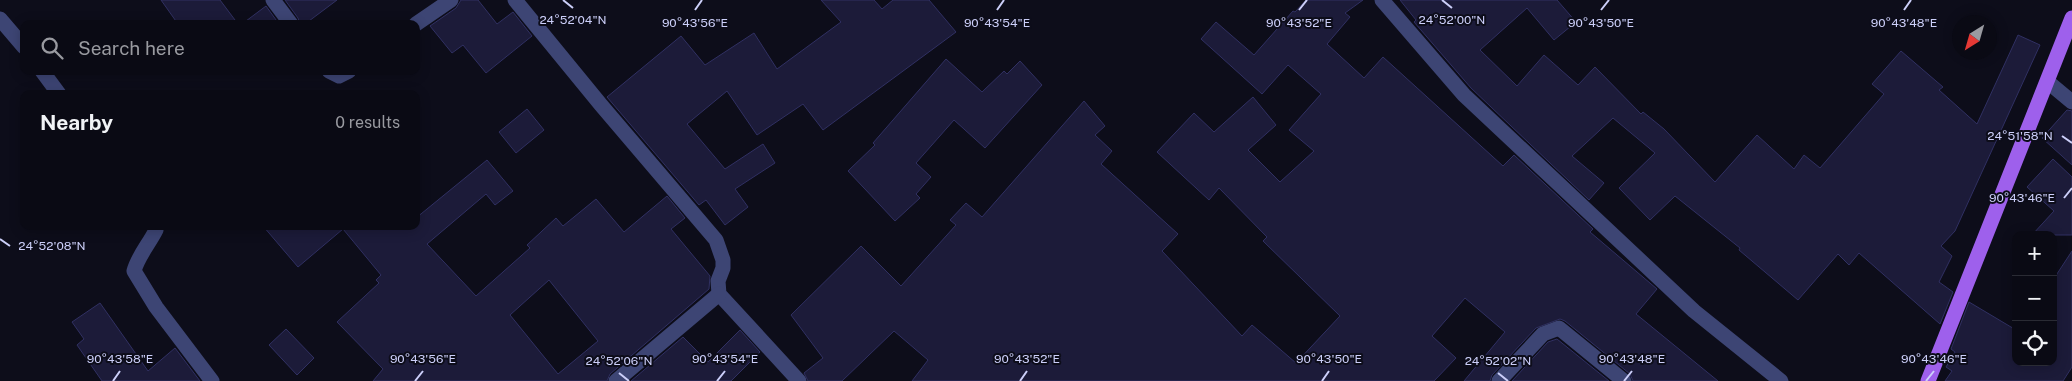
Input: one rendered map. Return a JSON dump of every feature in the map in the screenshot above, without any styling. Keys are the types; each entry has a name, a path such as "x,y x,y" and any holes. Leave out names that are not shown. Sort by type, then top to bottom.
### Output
{"main road":[{"path":"1928,381 2072,18"}],"street":[{"path":"273,0 288,20"},
{"path":"420,21 451,0"},
{"path":"515,0 716,240 723,260 723,268 718,282 719,294 799,381"},
{"path":"1382,0 1471,102 1694,311 1781,381"},
{"path":"0,18 20,42"},
{"path":"45,75 56,90"},
{"path":"2048,82 2072,102"},
{"path":"156,230 150,244 137,260 134,271 156,307 212,381"},
{"path":"616,381 719,294"},
{"path":"1499,381 1543,334 1559,328 1624,381"}],"building":[{"path":"161,0 220,0 235,20 175,20"},
{"path":"285,0 337,0 310,20 299,20"},
{"path":"461,0 478,0 497,24 513,12 532,36 486,73 463,45 452,53 430,26 456,8"},
{"path":"821,0 874,0 882,9 893,0 929,0 956,32 823,130 803,104 757,135 727,91 687,124 725,169 763,144 775,163 735,189 748,207 725,225 706,200 699,205 607,97 681,36 705,65 754,33 777,69 841,22"},
{"path":"1306,0 1363,0 1345,13 1350,17 1327,44 1364,78 1383,57 1503,166 1514,155 1593,229 1590,232 1657,289 1636,314 1718,381 1633,381 1630,374 1565,321 1560,319 1536,328 1492,375 1490,381 1464,381 1505,332 1465,298 1432,336 1456,358 1434,381 912,381 928,360 894,331 842,381 808,381 804,373 823,358 791,315 861,246 901,286 956,225 950,220 966,203 982,217 1084,101 1105,126 1095,135 1112,151 1101,164 1178,234 1162,251 1242,336 1252,325 1296,363 1340,316 1263,241 1267,237 1219,188 1209,200 1157,152 1194,113 1214,132 1253,97 1276,125 1248,150 1280,182 1314,151 1289,130 1321,94 1288,65 1262,94 1201,39 1216,22 1254,55 1293,11 1295,12"},
{"path":"1400,0 1557,0 1576,22 1554,40 1527,8 1480,50 1517,86 1544,55 1578,85 1595,67 1641,114 1643,112 1664,129 1715,182 1757,135 1794,169 1804,155 1820,168 1884,94 1872,84 1901,51 1943,87 1939,90 1977,124 2018,35 2040,45 1955,231 1941,246 1952,256 1939,282 1953,292 1940,324 1859,253 1849,265 1838,254 1798,300 1739,250 1740,248 1675,196 1650,220 1619,188 1655,153 1613,118 1572,156 1604,183 1589,200 1471,88 1414,22 1416,20"},
{"path":"266,6 276,20 247,20"},
{"path":"946,59 982,92 1004,71 1007,74 1020,61 1042,85 985,148 954,120 916,163 931,177 916,194 920,198 895,221 848,171 875,145 873,143"},
{"path":"527,109 544,130 516,153 499,132"},
{"path":"2067,110 2072,111 2072,165 2042,138"},
{"path":"2053,159 2072,177 2072,235 2057,235 2057,231 2036,231 2054,211 2027,187"},
{"path":"487,160 513,191 495,205 486,194 427,244 476,296 530,248 527,245 556,218 563,226 596,199 624,232 667,196 685,218 671,229 710,276 709,289 610,374 607,381 373,381 383,369 337,322 379,283 376,280 381,275 344,230 420,230 420,215","holes":["549,280 598,341 558,374 510,315"]},
{"path":"266,230 342,230 298,267"},
{"path":"2072,251 2072,367 2063,381 1945,381 1952,371 1946,367 1955,352 1951,349 1969,302 2012,328 2012,366 2057,366 2057,274"},
{"path":"100,303 148,371 175,348 200,381 102,381 77,345 84,339 72,322"},
{"path":"286,329 314,358 297,375 269,345"},
{"path":"740,330 760,352 731,381 631,381 683,337 708,362"},
{"path":"1557,339 1609,381 1512,381 1548,342"}]}
